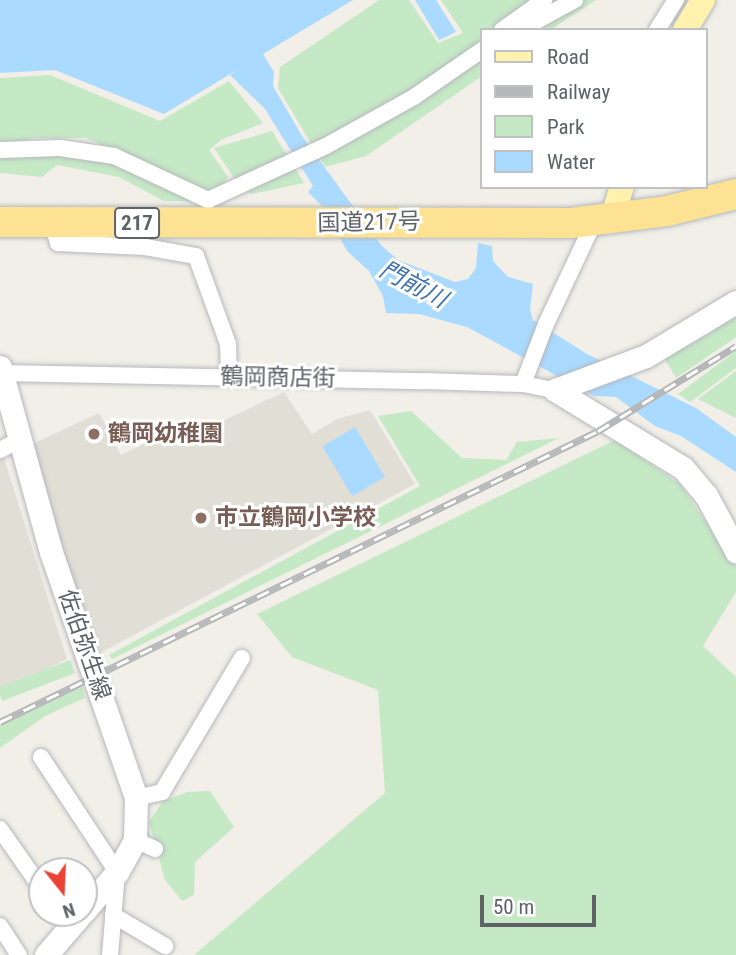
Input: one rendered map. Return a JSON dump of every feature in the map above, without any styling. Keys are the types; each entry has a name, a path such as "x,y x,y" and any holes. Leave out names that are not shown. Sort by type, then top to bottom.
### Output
{"highway":[{"name":"国道217号","path":"0,222 274,225 375,221 604,220 736,194"}],"main road":[{"path":"686,28 703,0"},
{"path":"604,220 620,189"},
{"path":"561,388 622,365 736,302"},
{"name":"佐伯弥生線","path":"0,371 9,446 51,552 136,798 145,845 98,892"},
{"path":"561,388 683,468 706,495 736,551"},
{"name":"佐伯弥生線","path":"46,955 68,927"}],"street":[{"path":"505,28 544,0"},
{"path":"524,28 575,0"},
{"path":"658,28 676,0"},
{"path":"0,150 60,148 114,156 208,200 326,146 414,97 475,54"},
{"path":"525,377 546,324 604,220"},
{"path":"52,222 58,243 145,247 196,256 228,344 229,377"},
{"name":"鶴岡商店街","path":"0,371 229,377 525,377 561,388"},
{"path":"136,798 162,792 242,658"},
{"path":"41,757 117,872 110,955"},
{"path":"0,829 28,869"},
{"path":"113,915 165,946"},
{"path":"0,926 19,955"}],"shaded area":[{"name":"市立鶴岡小学校","path":"284,392 312,434 337,419 370,410 415,484 102,652 61,552 30,445 99,413 121,455 175,429 186,438"},
{"path":"4,458 67,659 0,692 0,460"}],"green space":[{"path":"379,0 409,0 438,43 463,33 441,0 596,0 553,28 480,28 480,77 366,156 325,167 278,88 280,67"},
{"path":"50,75 160,121 229,81 263,123 221,140 209,150 228,177 221,187 206,191 86,138 33,138 0,147 0,78"},
{"path":"272,131 304,183 251,194 236,181 214,148"},
{"path":"43,148 122,165 195,201 164,201 119,177 57,165 42,177 0,173 0,153"},
{"path":"736,313 736,337 676,378 664,358 712,332"},
{"path":"736,351 736,368 690,402 678,394"},
{"path":"736,371 736,418 698,399"},
{"path":"411,411 462,458 506,460 517,442 559,438 112,659 109,655 420,486 378,416"},
{"path":"615,440 680,484 736,566 736,592 703,646 736,677 736,955 194,955 385,793 378,690 292,657 257,614"},
{"path":"70,660 75,673 2,701 0,687"},
{"path":"82,686 85,698 45,716 0,748 0,725"},
{"path":"210,791 234,827 195,862 194,895 182,901 165,880 149,822 163,801 187,792"}],"water":[{"name":"門前川","path":"0,0 353,0 263,54 274,72 273,86 302,136 381,245 398,260 455,282 468,279 476,268 478,243 492,246 493,261 508,277 533,284 530,309 533,320 587,354 696,408 736,437 736,472 681,436 655,426 616,397 594,396 467,327 419,314 386,313 383,296 369,271 347,251 323,207 308,192 313,186 265,109 230,75 237,70 164,114 55,70 0,73"},
{"path":"415,0 436,0 456,32 439,40"},
{"path":"355,427 385,477 352,496 322,447"}],"railway":[{"path":"0,722 598,431 736,346"}],"place":[{"name":"鶴岡幼稚園","path":"94,434"},
{"name":"市立鶴岡小学校","path":"201,518"}]}
